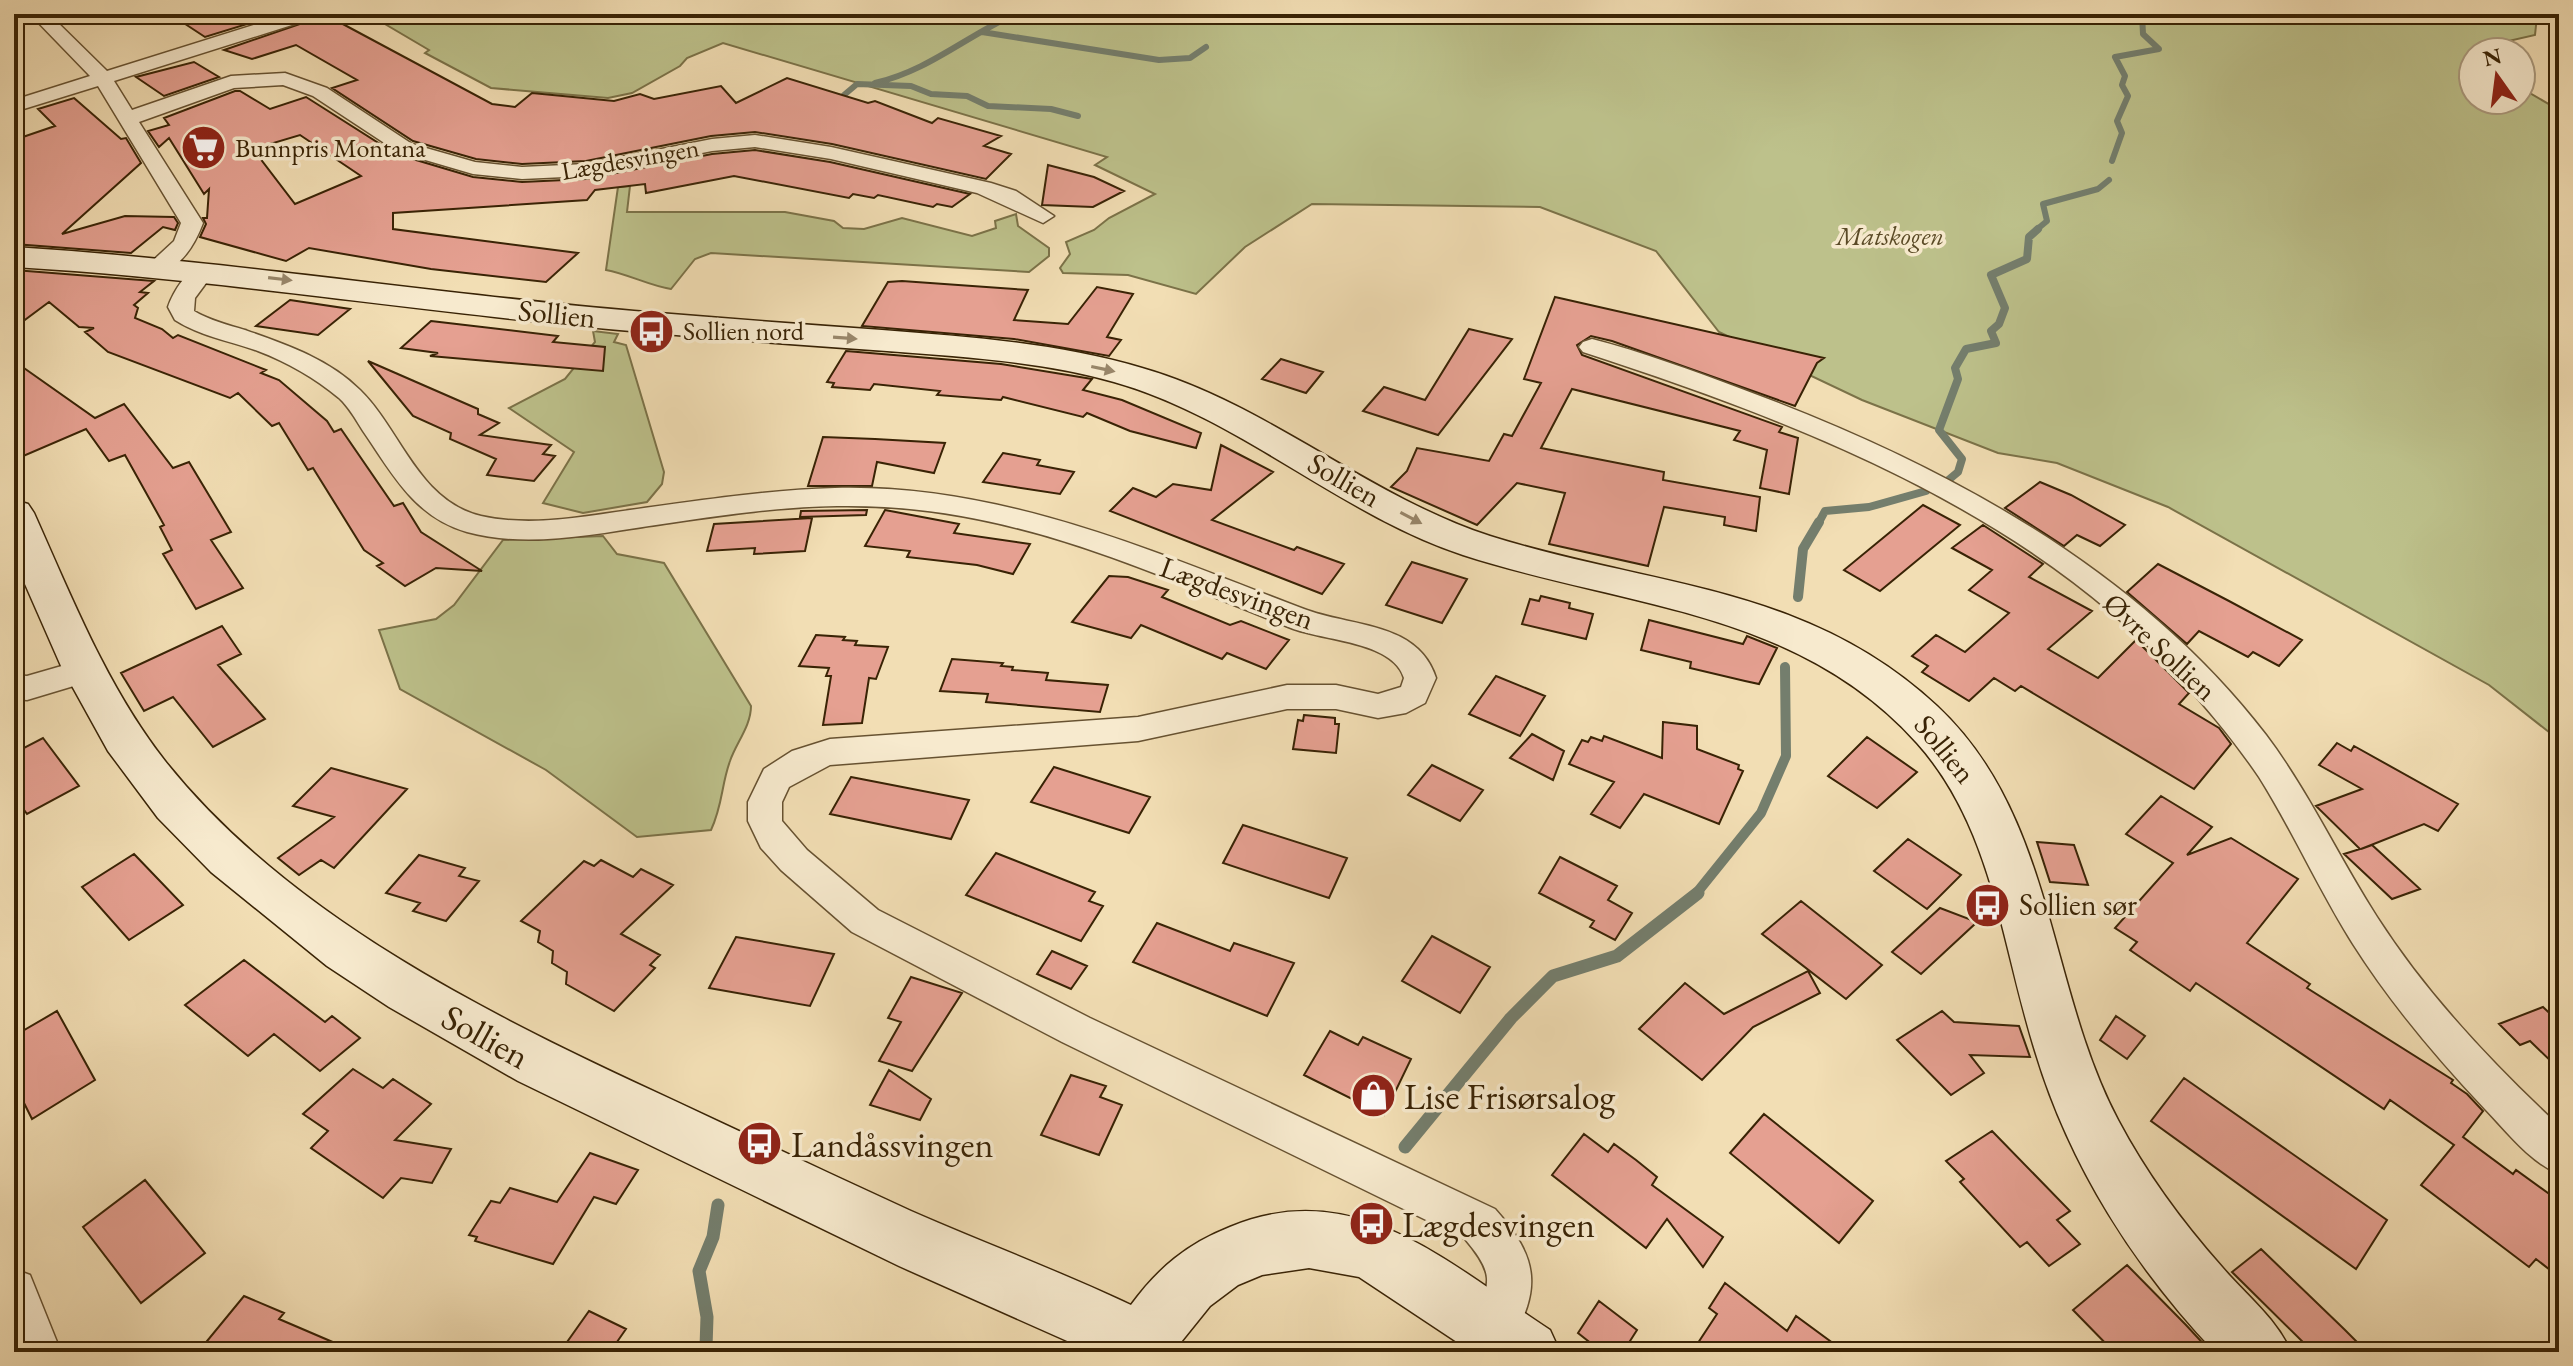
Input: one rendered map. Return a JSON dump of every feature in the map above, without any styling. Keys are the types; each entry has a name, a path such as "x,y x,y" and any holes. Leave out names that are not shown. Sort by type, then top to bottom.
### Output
{"street":[{"path":"39,14 103,78 192,223 184,244 159,266"},
{"path":"14,106 308,14"},
{"name":"Lægdesvingen","path":"127,119 220,85 285,79 320,92 405,148 473,168 522,173 586,170 712,145 772,142 983,188 1008,196 1043,216"},
{"name":"Sollien","path":"14,257 159,266 557,314 988,349 1121,373 1198,400 1259,431 1332,476 1453,537 1539,564 1754,614 1827,648 1900,696 1974,783 1998,836 2065,1060 2087,1115 2156,1233 2259,1352"},
{"name":"Lægdesvingen","path":"203,271 181,304 188,319 270,347 322,372 352,396 425,499 472,524 508,530 558,528 714,505 800,498 879,498 948,504 1074,532 1311,624 1340,628 1404,651 1418,667 1420,680 1414,695 1395,704 1378,706 1336,697 1301,696 1138,729 830,752 804,760 776,778 765,802 765,821 773,838 794,860 865,921 1076,1030 1480,1224 1509,1262 1513,1286 1505,1311 1510,1341"},
{"name":"Øvre Sollien","path":"1592,347 1692,377 1835,433 1984,512 2074,571 2122,609 2201,682 2235,720 2286,794 2381,954 2483,1079 2559,1154"},
{"name":"Sollien","path":"14,513 86,671 126,738 174,804 229,860 284,907 384,978 502,1047 892,1232 1081,1312 1144,1348"},
{"path":"14,687 27,688 86,671"},
{"path":"1144,1348 1194,1279 1244,1251 1294,1238 1357,1245 1510,1341"},
{"path":"14,1291 38,1352"}],"green space":[{"name":"Matskogen","path":"368,14 2531,14 2537,16 2535,35 2457,36 2457,116 2537,116 2537,97 2559,110 2559,740 2489,685 2168,507 2057,463 1998,453 1862,400 1719,332 1656,251 1540,207 1312,204 1245,247 1196,294 1128,275 1063,273 1060,268 1070,254 1066,242 1094,230 1109,218 1155,194 1095,165 1107,157 723,43 687,58 680,66 632,93 608,98 491,88 425,53 429,50"},
{"path":"630,186 627,212 785,212 834,221 843,228 864,229 902,218 972,236 996,228 995,221 1016,214 1018,226 1049,248 1049,256 1029,272 711,253 695,259 671,289 606,270 618,187"},
{"path":"593,331 618,334 614,342 626,345 664,472 662,484 647,502 583,513 543,503 574,452 509,408 565,379 595,342"},
{"path":"603,536 617,554 664,563 751,706 746,727 730,761 711,830 637,837 546,770 400,689 379,630 436,619 454,605 503,540"}],"building":[{"path":"170,14 271,14 273,16 205,37"},
{"path":"326,15 492,104 515,107 532,93 614,101 640,94 654,99 721,86 736,103 787,78 868,103 875,101 932,123 938,118 1001,136 984,146 1011,154 986,179 832,144 755,132 711,136 586,161 522,164 476,159 413,141 332,88 357,80 296,45 252,59 224,50"},
{"path":"194,62 219,77 164,96 136,77"},
{"path":"235,91 270,109 306,97 396,154 473,177 522,182 586,179 712,154 755,150 830,162 970,194 952,207 937,204 933,207 878,195 874,198 853,194 849,198 734,176 646,193 645,184 595,190 587,200 393,213 393,229 578,253 546,282 431,269 309,248 286,261 200,237 206,224 203,218 207,218 209,189 204,194 169,138 159,147 148,131 169,125 164,118","holes":["300,135 361,176 295,204 253,149"]},
{"path":"74,98 121,139 126,138 141,163 62,234 125,216 174,217 178,223 175,230 163,227 131,253 14,244 14,140 55,126 38,109"},
{"path":"1048,165 1094,177 1124,191 1093,207 1042,205"},
{"path":"14,270 154,281 140,292 148,293 134,305 138,308 135,318 162,329 173,338 178,335 266,370 261,373 279,380 327,421 334,432 341,429 394,506 403,503 421,532 482,571 436,568 405,586 377,566 383,563 364,550 313,468 308,470 279,423 272,426 238,393 230,398 108,352 85,332 94,328 79,327 49,302 14,328"},
{"path":"888,282 1028,290 1014,320 1068,324 1097,287 1133,294 1107,337 1121,340 1109,356 1014,339 862,326"},
{"path":"1555,297 1824,358 1817,363 1795,406 1612,341 1591,336 1577,345 1582,355 1782,427 1779,432 1798,438 1789,494 1760,488 1767,450 1734,440 1740,431 1572,389 1541,448 1664,472 1663,480 1760,497 1756,531 1724,525 1725,517 1664,507 1648,566 1549,544 1565,493 1517,483 1477,525 1391,487 1407,471 1417,448 1489,461 1504,434 1512,436 1541,383 1524,379"},
{"path":"290,300 350,309 318,335 256,326"},
{"path":"431,321 558,336 553,342 605,347 603,371 430,356 438,353 401,348"},
{"path":"1469,329 1512,339 1438,435 1363,411 1384,387 1425,400"},
{"path":"846,351 1001,364 1092,379 1083,390 1122,400 1201,433 1196,448 1130,431 1087,413 1083,417 1003,397 1001,400 937,395 940,391 874,384 870,390 832,387 834,383 827,382"},
{"path":"1281,359 1323,372 1306,393 1262,379"},
{"path":"14,361 95,418 124,404 173,468 189,462 231,532 211,540 243,588 196,609 163,554 172,550 160,527 164,525 125,455 109,461 86,429 14,460"},
{"path":"368,361 478,409 478,414 499,423 480,435 551,445 543,454 555,456 534,481 487,475 496,459 450,439 451,433 413,416"},
{"path":"823,437 945,443 934,473 877,462 872,486 808,486"},
{"path":"1221,445 1273,472 1212,520 1294,550 1297,547 1344,564 1322,594 1110,511 1133,488 1156,497 1173,484 1211,490"},
{"path":"1003,453 1040,460 1037,465 1074,472 1060,494 983,482"},
{"path":"2040,482 2125,525 2100,546 2077,535 2064,546 2005,508"},
{"path":"1923,505 1960,525 1880,591 1844,570"},
{"path":"867,510 866,515 800,517 801,511"},
{"path":"885,510 959,524 954,533 1030,544 1013,574 977,565 907,557 910,551 865,546"},
{"path":"812,518 805,551 754,554 755,548 707,551 714,524"},
{"path":"1983,525 2043,564 2029,577 2092,611 2048,649 2098,678 2136,640 2189,693 2179,704 2219,728 2231,744 2194,789 2021,686 2015,691 1994,678 1969,701 1922,672 1928,666 1912,656 1936,635 1965,652 2009,613 1969,590 1992,570 1952,548"},
{"path":"1412,562 1467,579 1442,623 1386,605"},
{"path":"2158,564 2302,640 2279,666 2253,652 2248,657 2199,631 2187,644 2127,592"},
{"path":"1109,576 1128,577 1168,590 1162,597 1230,625 1241,621 1289,640 1266,669 1227,653 1222,659 1141,625 1131,638 1072,622"},
{"path":"1541,596 1570,603 1569,608 1593,614 1586,639 1522,624 1530,599 1539,601"},
{"path":"1649,620 1743,644 1747,636 1777,648 1759,684 1745,681 1690,668 1691,662 1641,650"},
{"path":"222,626 241,654 218,665 265,719 213,747 173,697 144,711 121,673"},
{"path":"816,635 845,637 843,640 857,641 855,645 888,647 876,679 869,678 862,723 823,725 831,676 826,676 829,668 799,666"},
{"path":"952,659 1003,663 1001,666 1013,667 1012,670 1048,673 1046,680 1108,685 1100,712 986,702 988,694 940,691"},
{"path":"1496,676 1545,696 1520,736 1469,714"},
{"path":"1304,715 1335,718 1335,724 1339,724 1336,753 1293,749 1298,720 1303,721"},
{"path":"1663,722 1697,726 1697,749 1739,765 1738,769 1743,771 1719,824 1644,794 1620,828 1591,814 1614,782 1569,764 1582,740 1588,742 1591,737 1602,741 1604,736 1662,758"},
{"path":"1532,734 1564,751 1553,780 1510,758"},
{"path":"1867,737 1917,772 1877,808 1828,776"},
{"path":"43,738 79,786 27,814 14,796 14,753"},
{"path":"2337,743 2351,751 2354,746 2458,804 2438,831 2424,824 2361,849 2372,845 2420,889 2392,899 2344,854 2360,849 2316,806 2362,789 2319,765"},
{"path":"1432,765 1483,790 1460,821 1408,795"},
{"path":"1054,767 1150,797 1129,833 1031,802"},
{"path":"331,768 407,789 334,868 321,860 299,875 278,858 334,817 293,806"},
{"path":"851,777 969,800 951,839 830,814"},
{"path":"2161,796 2212,827 2187,855 2231,838 2298,879 2247,943 2310,984 2307,988 2453,1080 2451,1083 2483,1111 2463,1137 2513,1174 2516,1170 2559,1201 2559,1277 2536,1259 2529,1267 2421,1185 2454,1145 2390,1100 2384,1109 2196,983 2190,991 2130,950 2137,942 2115,928 2173,863 2126,834"},
{"path":"1243,825 1347,858 1329,898 1223,863"},
{"path":"1908,839 1961,875 1927,909 1874,871"},
{"path":"2037,842 2074,845 2088,885 2050,882"},
{"path":"996,853 1095,892 1089,901 1103,906 1081,941 966,895"},
{"path":"134,854 183,905 129,940 82,887"},
{"path":"419,855 465,868 459,876 479,881 446,921 413,911 420,903 386,893"},
{"path":"1560,857 1617,886 1608,900 1632,913 1615,940 1590,927 1594,921 1539,893"},
{"path":"601,860 633,877 641,869 673,885 621,934 660,955 650,965 655,968 614,1011 566,984 567,972 552,963 553,951 538,942 540,931 521,921 584,861 594,866"},
{"path":"1801,901 1882,965 1846,999 1762,934"},
{"path":"1940,908 1977,922 1921,974 1892,952"},
{"path":"1157,923 1230,951 1234,943 1294,963 1267,1016 1133,962"},
{"path":"1432,936 1490,967 1460,1013 1402,981"},
{"path":"736,937 834,954 810,1006 709,988"},
{"path":"1052,951 1087,966 1071,989 1037,974"},
{"path":"244,960 325,1022 332,1016 360,1038 320,1071 274,1034 248,1056 185,1005"},
{"path":"1808,971 1820,993 1753,1027 1702,1080 1639,1029 1685,983 1724,1014"},
{"path":"911,977 962,993 912,1071 879,1061 901,1022 888,1018"},
{"path":"2543,1007 2559,1022 2559,1069 2530,1041 2520,1045 2499,1024"},
{"path":"57,1011 95,1080 32,1119 14,1083 14,1036"},
{"path":"1942,1011 1954,1022 2019,1026 2030,1057 1970,1055 1984,1073 1951,1095 1897,1040"},
{"path":"2116,1016 2145,1036 2127,1059 2100,1040"},
{"path":"1330,1031 1358,1045 1363,1037 1411,1059 1384,1115 1304,1075"},
{"path":"353,1069 383,1088 393,1079 431,1104 395,1140 451,1149 432,1183 401,1178 383,1198 311,1148 328,1131 303,1114"},
{"path":"889,1070 931,1099 920,1120 870,1105"},
{"path":"1071,1075 1106,1086 1100,1097 1122,1105 1099,1155 1041,1135"},
{"path":"2184,1078 2387,1220 2356,1269 2151,1121"},
{"path":"1764,1114 1873,1201 1839,1243 1730,1153"},
{"path":"1992,1131 2070,1211 2057,1220 2080,1244 2049,1266 2027,1242 2020,1247 1960,1182 1964,1179 1946,1161"},
{"path":"1584,1134 1608,1152 1614,1144 1636,1160 1657,1177 1652,1185 1723,1237 1703,1267 1667,1219 1646,1248 1552,1175"},
{"path":"590,1153 638,1170 616,1204 594,1197 553,1264 475,1241 477,1237 469,1235 491,1201 500,1203 510,1188 557,1202"},
{"path":"145,1180 205,1253 141,1303 83,1227"},
{"path":"2261,1249 2367,1352 2313,1352 2232,1272"},
{"path":"2127,1265 2211,1352 2114,1352 2073,1310"},
{"path":"1725,1283 1787,1331 1796,1316 1845,1352 1692,1352 1717,1314 1709,1308"},
{"path":"244,1296 284,1313 279,1319 356,1352 198,1352"},
{"path":"1599,1301 1637,1330 1623,1352 1602,1352 1578,1333"},
{"path":"589,1311 626,1329 610,1352 560,1352"}],"waterway":[{"path":"2112,161 2122,133 2117,121 2128,96 2122,85 2125,76 2115,57 2159,49 2143,34 2142,14"},
{"path":"875,83 912,71 1011,16"},
{"path":"982,32 1159,60 1190,58 1206,47"},
{"path":"844,95 857,84 911,86 931,94 967,96 988,106 1051,109 1078,116"},
{"path":"2035,231 2047,221 2043,204 2098,189 2109,180"},
{"path":"1946,482 1958,472 1962,459 1939,430 1958,379 1955,368 1966,349 1996,343 1991,331 1999,324 2005,308 1991,275 2027,259 2029,237 2038,229"},
{"path":"1818,524 1825,511 1869,507 1926,491"},
{"path":"1798,597 1803,549 1819,522"},
{"path":"1695,895 1761,813 1786,756 1785,667"},
{"path":"1405,1147 1511,1018 1553,976 1617,956 1698,893"},
{"path":"706,1347 707,1317 699,1271 713,1237 718,1205"}],"place":[{"name":"Bunnpris Montana","path":"204,148"},
{"name":"Sollien nord","path":"652,331"},
{"name":"Sollien sør","path":"1988,905"},
{"name":"Lise Frisørsalog","path":"1373,1096"},
{"name":"Landåssvingen","path":"760,1144"},
{"name":"Lægdesvingen","path":"1371,1224"}]}
